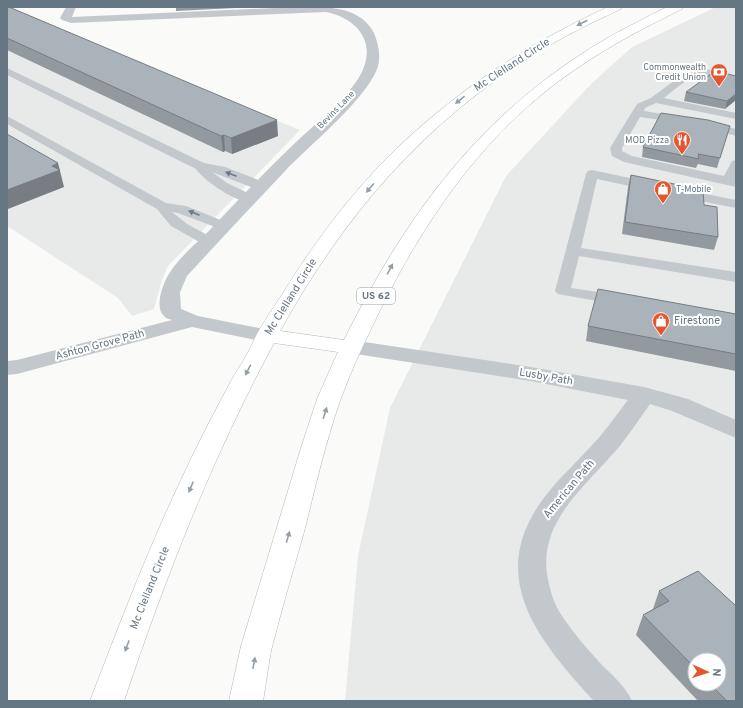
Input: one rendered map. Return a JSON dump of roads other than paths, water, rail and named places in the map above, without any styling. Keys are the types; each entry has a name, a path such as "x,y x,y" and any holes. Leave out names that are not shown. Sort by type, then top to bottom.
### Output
{"highway":[{"name":"Mc Clelland Circle","path":"107,701 147,594 203,458 266,336 304,274 338,226 396,159 433,123 469,93 520,57 560,35 617,7"},
{"name":"US 62","path":"246,701 257,647 309,463 329,400 351,347 396,259 422,218 468,157 522,104 576,62 630,30 678,7"},
{"path":"266,336 351,347"}],"street":[{"name":"Bevins Lane","path":"71,7 66,18 71,20 326,9 340,11 352,16 363,24 371,40 373,57 370,69 355,92 261,186 178,274 170,292 171,312 192,321 266,336"},
{"name":"Ashton Grove Path","path":"7,368 71,353 192,321"},
{"name":"Lusby Path","path":"351,347 531,374 644,395 680,405 736,430"},
{"name":"American Path","path":"614,701 567,648 547,619 537,597 532,576 532,561 536,539 543,521 555,503 613,437 644,395"}],"lane":[{"path":"7,71 200,166 221,170 261,186"},
{"path":"736,80 703,72 693,74 672,87 656,100 641,106 616,148 616,152 628,159 732,182 736,164"},
{"path":"656,100 736,116"},
{"path":"638,113 707,124 736,133"},
{"path":"7,119 163,207 182,209 223,226"},
{"path":"200,166 211,178 249,199"},
{"path":"634,302 563,291 592,174 736,204"},
{"path":"163,207 165,213 171,219 208,242"},
{"path":"573,251 736,277"}],"place":[{"name":"Commonwealth Credit Union","path":"719,87"},
{"name":"MOD Pizza","path":"682,155"},
{"name":"T-Mobile","path":"663,204"},
{"name":"Firestone","path":"661,336"}]}
